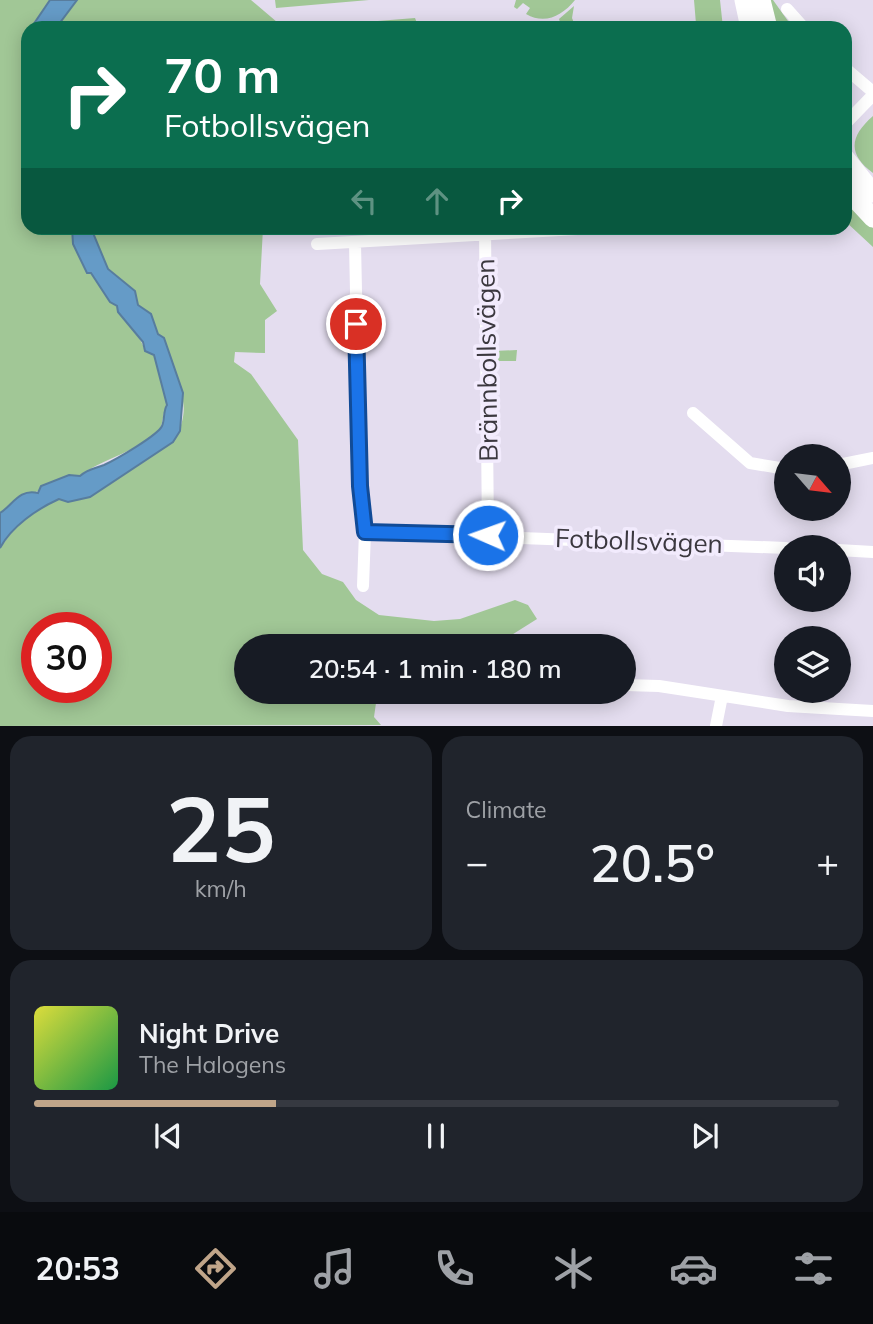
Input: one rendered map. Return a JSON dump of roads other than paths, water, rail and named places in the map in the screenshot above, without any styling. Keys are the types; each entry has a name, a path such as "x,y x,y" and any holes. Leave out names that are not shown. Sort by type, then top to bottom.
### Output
{"main road":[{"path":"744,0 748,21"},
{"path":"761,0 766,21"},
{"path":"852,167 873,193"},
{"path":"852,196 873,218"}],"street":[{"path":"787,9 798,21"},
{"path":"852,74 873,94 852,116"},
{"path":"317,244 450,235"},
{"name":"Brännbollsvägen","path":"485,235 488,535"},
{"path":"355,243 360,486 365,532 363,586"},
{"path":"693,414 750,463 774,467"},
{"path":"851,462 873,458"},
{"name":"Fotbollsvägen","path":"365,532 774,547"},
{"path":"851,551 873,552"},
{"path":"636,685 659,686 788,706 873,711"},
{"path":"716,726 722,696"}],"water":[{"path":"50,0 77,0 61,21 36,21"},
{"path":"72,235 94,235 108,269 135,291 138,305 151,314 158,334 164,338 183,393 180,431 173,442 90,497 68,502 59,499 34,513 11,532 0,548 0,513 16,498 26,493 38,493 41,486 69,475 80,476 110,462 145,441 163,424 167,405 154,355 145,351 143,342 118,312 117,306 110,302 91,273 87,273 73,244"}]}
